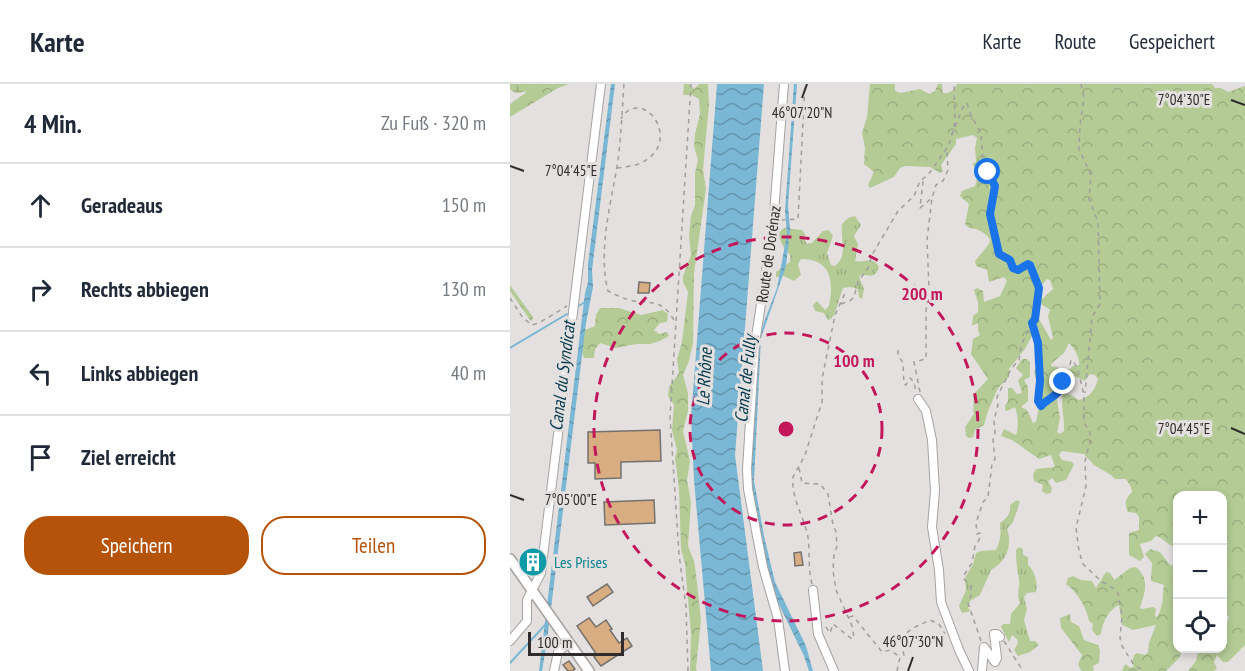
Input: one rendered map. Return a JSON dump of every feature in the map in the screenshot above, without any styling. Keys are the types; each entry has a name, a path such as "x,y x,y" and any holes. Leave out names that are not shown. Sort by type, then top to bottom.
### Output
{"main road":[{"path":"510,559 589,671"}],"street":[{"path":"510,642 526,621 527,600 535,594 541,573 601,84"},
{"name":"Route de Dorénaz","path":"784,84 774,220 755,343 747,479 764,574 779,625 785,671"},
{"path":"918,399 926,411 932,440 935,473 932,527 939,570 941,602 969,671"},
{"path":"813,590 818,634 834,671"},
{"path":"984,647 995,662 997,658 994,634 1000,637"},
{"path":"554,671 558,652 569,642"},
{"path":"982,671 984,647"}],"path":[{"path":"624,84 617,168 609,207 604,274 608,291 627,300 657,303 668,310 676,325"},
{"path":"688,671 686,607 679,554 670,417 691,84"},
{"path":"774,220 798,219 806,84"},
{"path":"952,135 955,122 954,84"},
{"path":"1081,84 1084,98 1079,149 1091,175 1089,199 1098,222 1100,304 1092,317 1084,395 1084,423 1091,438 1085,460 1086,486 1076,528 1083,564 1118,593 1122,616 1120,638 1122,646 1134,665 1144,671"},
{"path":"839,305 854,297 858,282 868,268 872,255 898,211 914,196 917,187 946,148 963,107 968,103 970,113 981,133 983,160 995,186 990,214 999,254 1010,260 1013,268 1018,270 1030,265 1038,283 1035,319 1021,346 1018,360 996,397 998,405 994,420 993,440 995,459 992,464 991,487 976,523 977,534 980,533 979,540 975,546 972,562 964,575 972,593 968,603 971,616 984,647"},
{"path":"617,168 640,163 653,153 661,137 660,124 652,112 640,106 631,106 625,111 621,120"},
{"path":"918,399 920,391 914,362 927,360 927,240 932,198 936,185 943,181 948,170 946,148"},
{"path":"923,180 919,207 932,198"},
{"path":"813,590 808,565 807,532 792,483 810,443 822,402 824,367 835,315 846,291"},
{"path":"510,298 527,322 532,325 563,307 574,305"},
{"path":"1032,323 1038,343 1040,381 1038,401 1041,406 1063,387 1073,360 1084,395"},
{"path":"898,350 903,363 904,384 906,385 909,379 912,380 918,399"},
{"path":"799,467 802,483 820,484 828,494 836,539 833,571 836,590 854,637 852,639 833,624 830,633 816,614"},
{"path":"848,618 853,616 882,652 890,650 900,657"},
{"path":"897,671 900,657 904,655 900,638 913,628 930,620 939,624 945,633"},
{"path":"1000,637 1023,671"}],"green space":[{"path":"510,84 538,84 526,94 525,91 517,93 512,91"},
{"path":"538,84 569,84 558,88 510,117 510,104"},
{"path":"684,84 689,84 694,89 699,84 708,84 709,105 703,169 706,189 694,273 693,343 683,375 688,393 688,411 683,431 690,461 687,480 691,502 688,546 694,561 701,620 697,671 690,671 691,634 685,564 681,549 679,488 675,458 677,450 672,430 674,405 668,396 669,387 679,373 677,359 682,342 688,292 683,276 691,255 689,235 695,205 695,173 698,160 694,146 700,114 699,99 692,95 683,95"},
{"path":"870,84 895,84 895,91 901,93 920,89 929,94 935,91 938,84 942,84 943,93 950,92 957,84 1212,84 1215,88 1228,92 1245,86 1245,645 1228,662 1223,662 1217,655 1214,662 1217,669 1188,671 1196,661 1198,653 1227,653 1229,617 1227,615 1227,491 1173,491 1173,546 1156,536 1151,541 1140,544 1144,557 1140,561 1129,555 1129,533 1139,530 1139,517 1136,513 1128,512 1126,501 1132,492 1126,479 1115,479 1094,465 1084,454 1062,451 1059,455 1062,460 1072,462 1074,465 1066,480 1056,483 1052,478 1048,481 1052,488 1051,493 1046,494 1042,491 1043,485 1034,481 1033,474 1036,469 1055,467 1051,455 1039,459 1012,440 1001,436 1004,429 1016,435 1017,432 1018,421 1015,407 1007,411 1005,406 1008,401 1008,388 1012,388 1017,394 1022,393 1018,380 1023,375 1016,368 1022,359 1030,362 1030,377 1024,380 1028,387 1028,401 1021,407 1027,410 1033,423 1036,422 1039,407 1037,400 1039,384 1034,371 1042,355 1039,337 1034,332 1025,349 1009,369 1009,377 998,388 984,425 975,430 973,437 966,436 965,427 974,414 973,395 988,379 971,354 973,339 980,335 978,323 972,326 973,316 978,312 974,290 977,288 983,291 984,302 1000,296 1007,281 1004,277 989,282 987,270 976,266 975,261 989,244 990,239 965,224 969,204 960,196 962,191 975,186 979,172 972,164 976,162 977,138 973,135 956,139 956,144 941,165 943,171 940,173 930,167 905,166 900,168 894,177 870,188 868,185 874,172 864,164 865,148 862,133 867,117","holes":["1047,279 1050,280 1053,289 1041,300 1041,304 1050,310 1048,316 1053,338 1051,340 1039,319 1032,322 1037,291","1069,343 1073,347 1079,365 1072,366 1068,373 1085,381 1090,374 1095,375 1098,379 1092,392 1083,399 1079,400 1063,393 1064,431 1060,434 1057,432 1060,418 1055,388 1061,371 1051,366 1064,353"]},
{"path":"855,216 861,225 854,236 858,244 855,261 871,261 879,267 874,275 859,277 864,289 862,299 859,297 858,289 843,288 834,315 828,320 824,313 815,311 813,305 817,301 825,310 829,306 830,280 824,267 811,260 801,259 798,264 801,275 794,281 784,276 776,277 776,272 790,262 790,255 782,245 778,233 784,228 802,230 807,244 812,243 823,231 829,230 833,236 827,253 831,265 835,266 843,251 842,224 848,218"},
{"path":"510,285 533,317 532,321 510,291"},
{"path":"600,308 619,308 641,315 663,310 668,314 667,322 660,323 654,330 659,334 667,332 669,336 650,344 615,348 600,343 595,349 594,358 585,358 580,338 585,330 595,326 596,315"},
{"path":"1017,500 1020,502 1013,522 1007,529 1009,547 1007,553 1001,563 991,570 980,595 970,601 968,608 971,611 962,613 959,606 966,590 965,578 976,553 996,550 999,543 1000,523 1008,516 1010,505"},
{"path":"1019,547 1023,549 1023,555 1028,557 1028,565 1034,574 1037,589 1036,592 1027,593 1024,597 1027,609 1024,620 1030,641 1035,641 1039,645 1030,652 1018,656 1014,650 1018,643 1017,639 1012,635 1009,642 1001,627 1003,624 1010,624 1011,614 1020,603 1016,554"},
{"path":"1150,549 1160,552 1170,565 1173,565 1173,653 1182,653 1166,671 1122,671 1125,664 1131,668 1134,666 1132,663 1134,655 1137,653 1145,655 1148,652 1156,625 1133,630 1122,625 1119,605 1109,613 1104,621 1101,634 1097,636 1092,630 1093,624 1089,621 1081,601 1066,584 1068,578 1073,576 1081,580 1092,581 1096,588 1106,572 1110,573 1114,580 1130,568 1136,567 1145,581 1145,591 1140,608 1153,607 1156,609 1155,616 1157,617 1162,605 1164,585 1151,581 1152,563 1145,554"},
{"path":"1070,614 1071,622 1079,626 1084,640 1098,645 1099,663 1093,666 1094,671 1080,669 1079,663 1082,655 1061,628 1060,618"}],"water":[{"name":"Canal du Syndicat","path":"611,84 615,84 592,270 593,287 586,323 547,641 542,671 539,671 588,282 588,264"},
{"name":"Le Rhône","path":"717,84 764,84 735,455 763,671 711,671 694,480 691,417"},
{"name":"Canal de Fully","path":"794,84 797,84 788,205 790,229 786,266 761,338 754,481 775,582 806,646 813,671 809,671 770,586 750,478 758,344 777,288 787,234 785,211"}],"building":[{"path":"639,282 650,283 649,293 638,293"},
{"path":"660,430 661,461 621,462 621,478 595,479 595,463 588,463 588,432"},
{"path":"654,500 655,523 605,525 604,502"},
{"path":"801,552 803,565 795,566 794,553"},
{"path":"607,584 613,592 593,606 587,597"},
{"path":"589,618 596,627 606,620 619,643 627,638 632,646 601,666 594,657 597,655 577,626"},
{"path":"569,661 575,669 572,671 568,671 563,665"}],"waterway":[{"path":"577,307 585,302"},
{"path":"510,348 567,314"},
{"path":"510,663 546,624"}],"place":[{"name":"Les Prises","path":"533,562"}],"route":[{"path":"988,172 995,186 990,214 999,254 1010,260 1013,268 1018,270 1030,265 1038,283 1035,319 1032,323 1038,343 1038,378 1040,381 1038,401 1041,406 1047,399 1059,392 1063,387 1063,382"}]}
